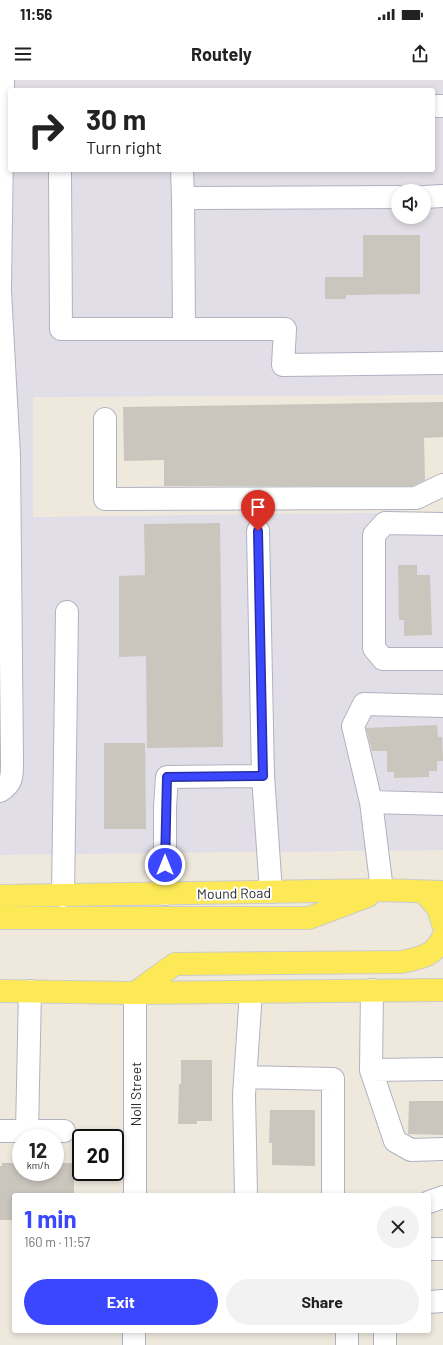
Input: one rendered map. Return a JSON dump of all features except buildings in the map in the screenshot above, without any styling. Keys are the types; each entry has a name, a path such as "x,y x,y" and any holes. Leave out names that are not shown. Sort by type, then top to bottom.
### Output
{"main road":[{"name":"Mound Road","path":"0,896 382,890 434,892"},
{"path":"0,918 310,918 382,890"},
{"path":"434,892 443,924"},
{"path":"135,993 175,964 401,962 424,957 439,947 443,937"},
{"path":"0,991 135,993 443,990"}],"street":[{"path":"0,287 3,80"},
{"path":"60,172 62,329 285,329 283,365 443,363"},
{"path":"182,172 184,329"},
{"path":"431,196 443,196"},
{"path":"183,198 391,197"},
{"path":"0,290 3,389 10,456 12,761 12,774 8,786 0,791"},
{"path":"105,419 105,499 416,498 443,485"},
{"path":"443,524 385,523 374,535 374,648 383,659 443,659"},
{"path":"258,531 263,776 271,892"},
{"path":"63,896 67,612"},
{"path":"382,890 371,802 353,726 364,704 443,706"},
{"path":"165,894 165,807 167,777 263,776"},
{"path":"371,802 443,804"},
{"path":"372,990 371,1070 395,1141 411,1150 443,1149"},
{"path":"26,1129 30,991"},
{"path":"246,1193 244,1095 251,992"},
{"name":"Noll Street","path":"134,1193 135,993"},
{"path":"371,1070 443,1069"},
{"path":"246,1077 333,1079 333,1193"},
{"path":"0,1131 12,1131"},
{"path":"431,1201 443,1197"},
{"path":"431,1249 443,1249"},
{"path":"431,1302 443,1301"},
{"path":"134,1333 134,1345"},
{"path":"347,1333 347,1345"},
{"path":"385,1333 385,1345"}],"shaded area":[{"path":"0,80 443,80 443,395 33,397 33,517 443,512 443,850 0,855"}],"route":[{"path":"165,865 165,807 167,777 263,776 258,531"}]}
